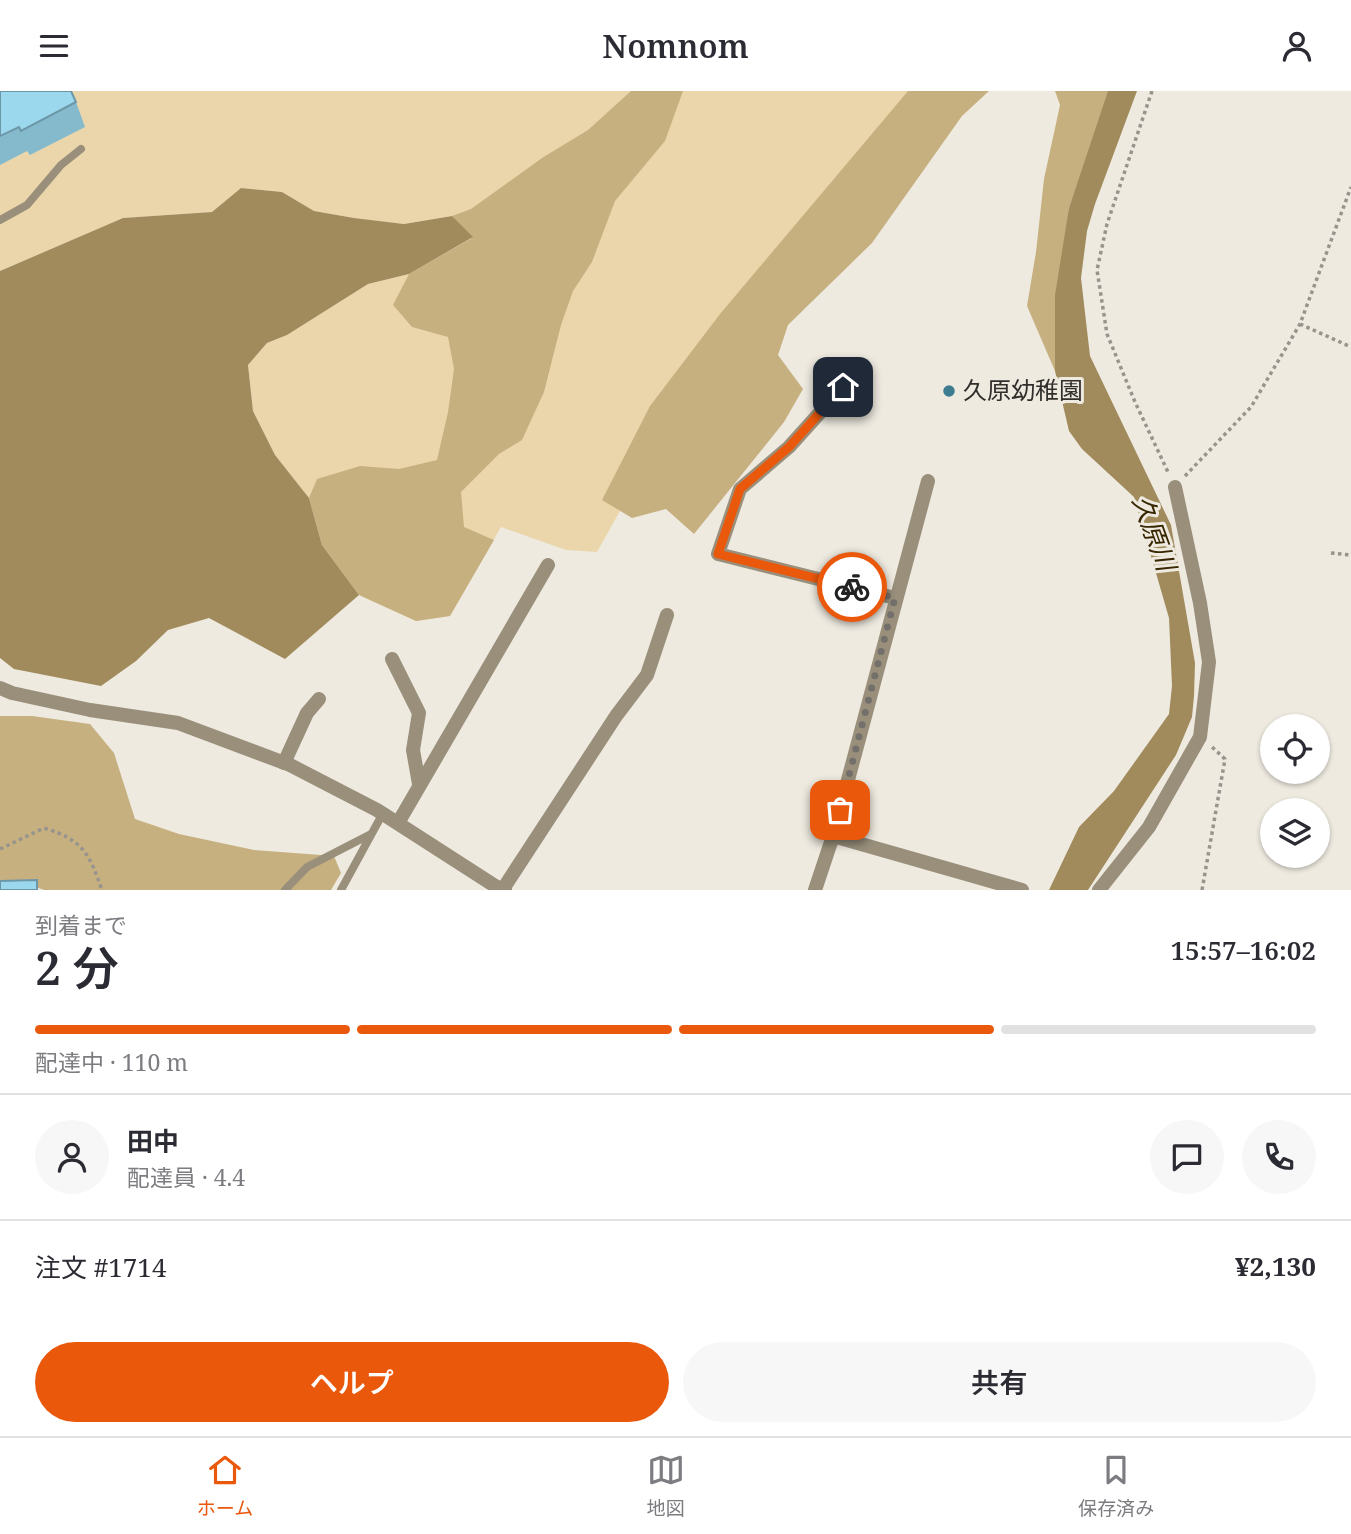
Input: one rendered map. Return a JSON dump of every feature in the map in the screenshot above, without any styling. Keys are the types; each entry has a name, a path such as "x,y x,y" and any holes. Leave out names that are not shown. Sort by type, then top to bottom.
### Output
{"street":[{"path":"843,387 789,447 740,489 718,554 895,598"},
{"path":"815,890 833,836 928,481"},
{"path":"1099,890 1149,827 1200,737 1209,663 1200,603 1175,487"},
{"path":"398,823 548,565"},
{"path":"4,692 90,710 178,723 284,763 383,813 499,889 616,716 647,675 667,615"},
{"path":"392,659 419,713 413,750 419,784"},
{"path":"284,763 307,713 319,699"},
{"path":"833,836 1022,890"}],"lane":[{"path":"0,220 27,205 61,165 80,149"},
{"path":"341,890 383,813"},
{"path":"285,890 307,867 371,834"}],"path":[{"path":"1152,91 1111,212 1097,270 1107,334 1175,487 1251,407 1300,324 1351,187"},
{"path":"1300,324 1351,347"},
{"path":"1331,553 1351,555"},
{"path":"1200,737 1225,759 1202,890"},
{"path":"0,849 44,828 66,835 79,845 93,864 102,890"}],"shaded area":[{"path":"0,91 941,91 625,502 597,552 566,550 501,527 450,616 416,621 359,595 309,498 275,455 253,411 248,365 267,343 287,335 368,284 409,274 472,238 452,216 404,224 354,218 314,211 282,192 241,188 212,212 123,218 0,271"},
{"path":"631,91 683,91 665,141 615,201 592,262 573,291 561,325 544,392 522,440 499,454 461,492 464,527 494,540 450,616 416,621 359,595 322,545 309,498 317,479 360,466 399,469 437,460 454,369 448,337 412,327 393,305 409,274 472,238 452,216 471,209 542,158 588,130"},
{"path":"908,91 989,91 962,116 872,243 788,325 778,355 803,389 784,422 694,534 666,509 632,518 602,500 650,406 720,314"},
{"path":"1055,91 1111,91 1069,208 1055,371 1027,306 1044,179 1060,105"},
{"path":"0,716 32,716 90,724 114,753 135,819 179,834 254,850 334,856 341,873 331,890 44,890 25,883 0,884"}],"water":[{"name":"久原川","path":"1108,91 1137,91 1087,231 1081,278 1090,356 1171,525 1195,663 1194,696 1192,717 1176,755 1088,890 1049,890 1079,827 1114,791 1169,714 1172,686 1169,618 1134,497 1082,449 1069,431 1055,371 1055,295 1069,208"},
{"path":"241,188 282,192 314,211 354,218 404,224 452,216 473,237 409,274 368,284 287,335 267,343 248,365 253,411 275,455 309,498 322,545 359,595 285,659 209,618 168,630 136,661 101,686 14,669 0,658 0,271 123,218 212,212"}],"building":[{"path":"0,91 71,91 76,102 21,131 19,127 0,136"},
{"path":"37,880 37,890 0,890 0,881"}],"way so far":[{"path":"840,810 895,598 852,587"}],"place":[{"name":"久原幼稚園","path":"949,391"}],"route":[{"path":"843,387 789,447 740,489 718,554 852,587"}]}
